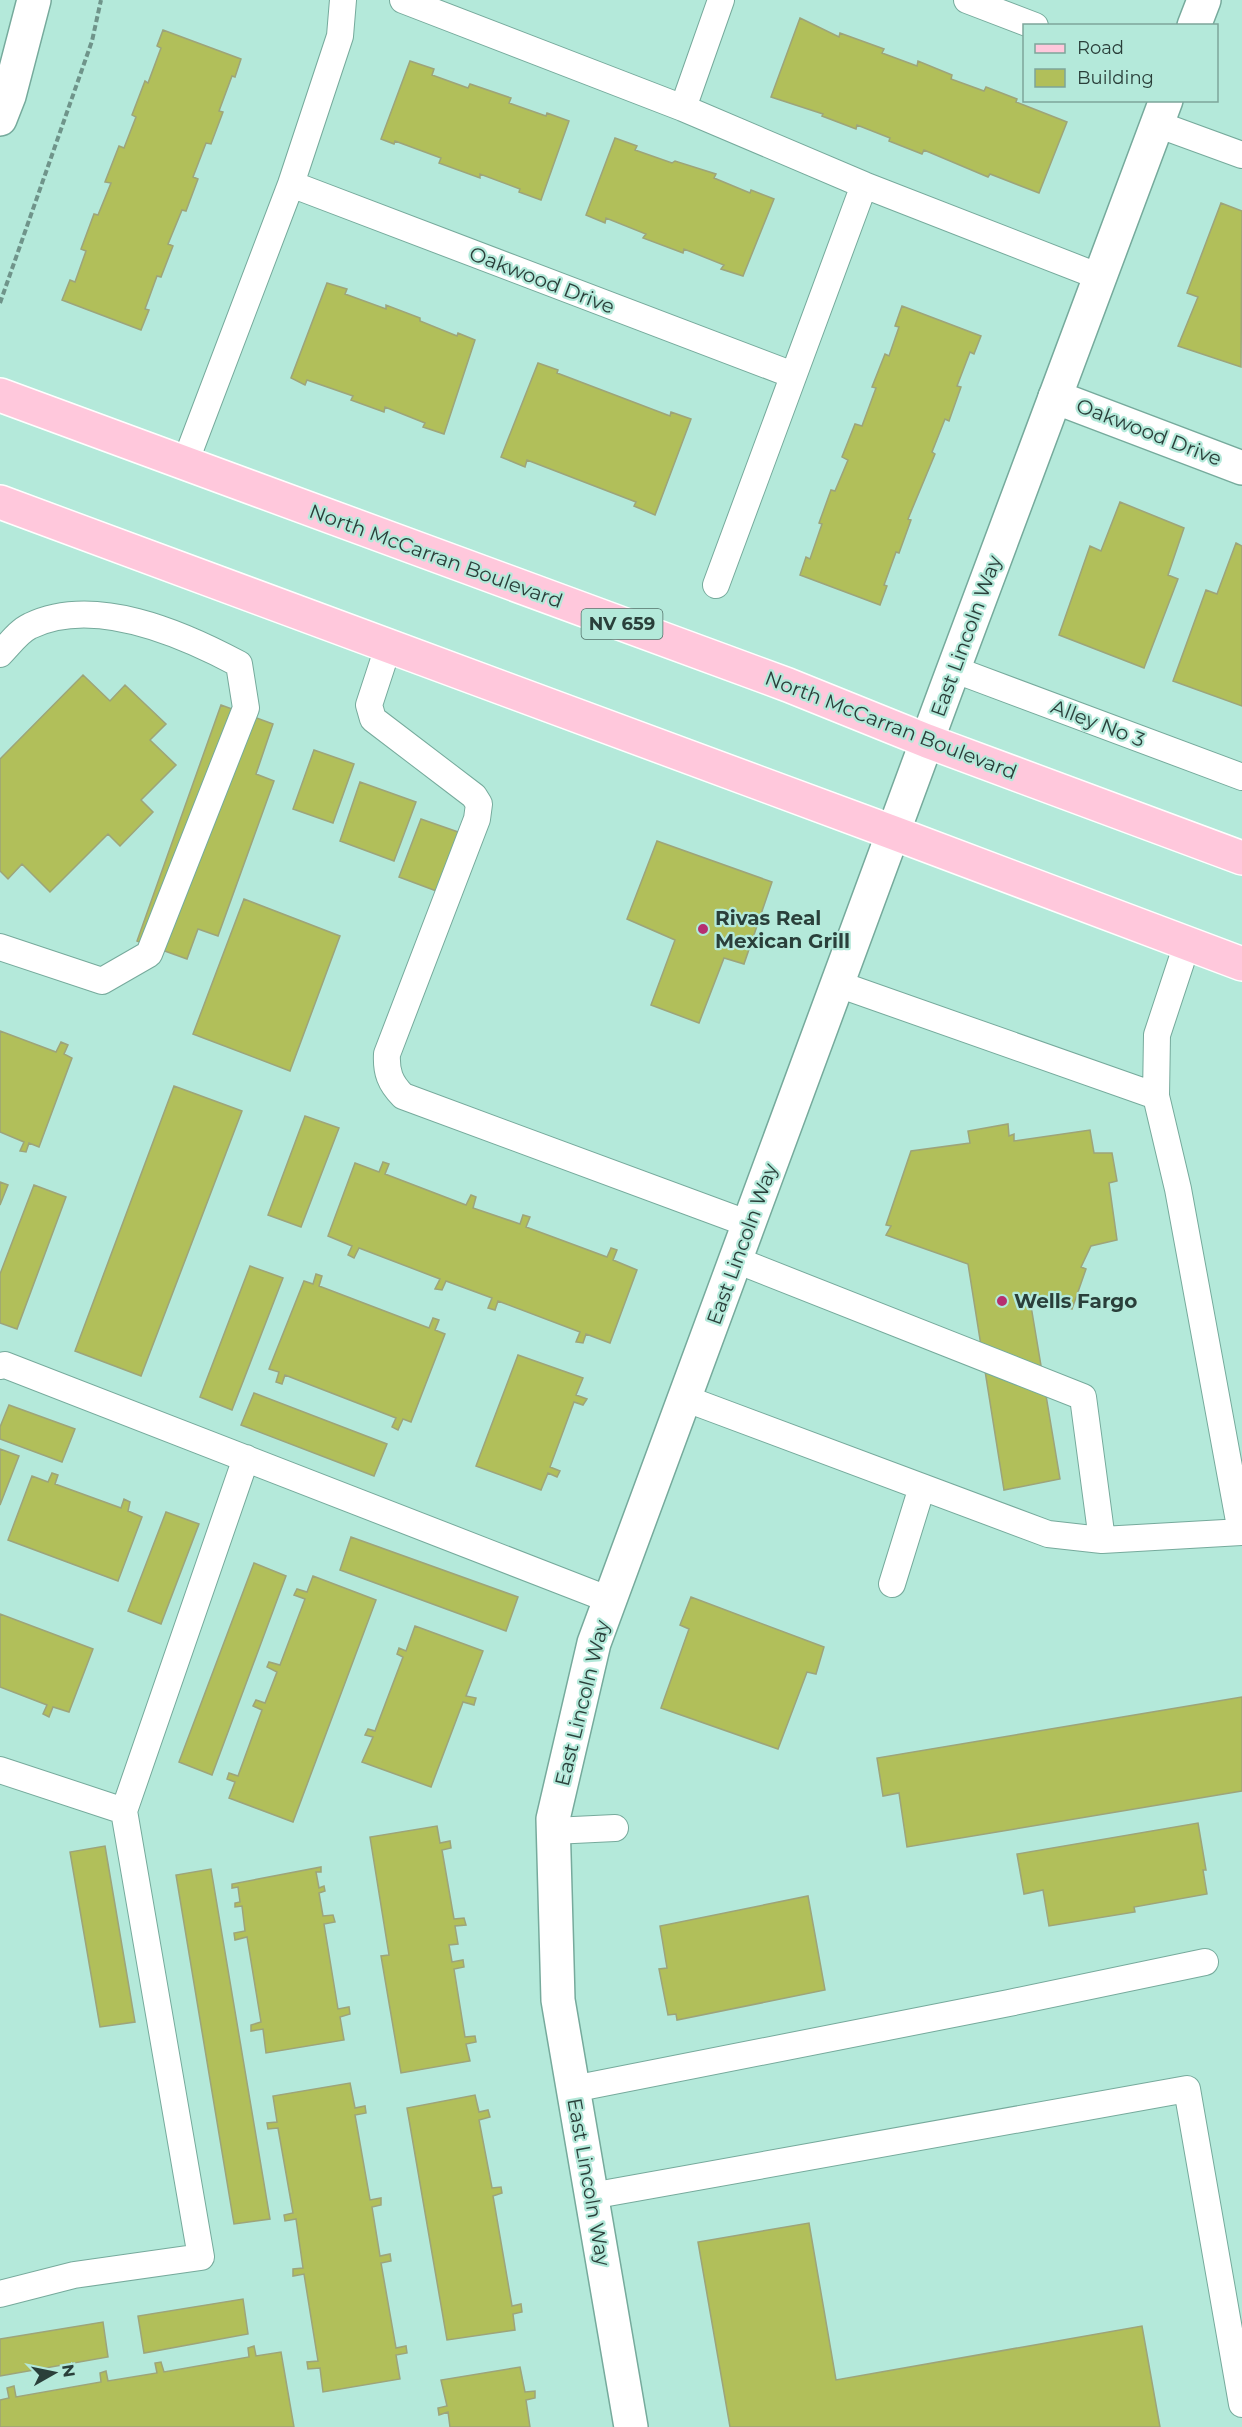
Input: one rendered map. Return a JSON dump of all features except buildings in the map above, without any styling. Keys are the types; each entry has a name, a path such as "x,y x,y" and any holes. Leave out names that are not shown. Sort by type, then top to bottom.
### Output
{"main road":[{"name":"North McCarran Boulevard","path":"0,395 788,685 927,741 1242,858"},
{"path":"0,502 1242,964"}],"street":[{"path":"0,119 9,96 34,0"},
{"path":"1195,24 1204,0"},
{"name":"East Lincoln Way","path":"631,2427 558,2000 553,1819 589,1663 610,1600 953,669 1162,112"},
{"name":"Oakwood Drive","path":"1055,397 1242,468"}],"lane":[{"path":"185,463 291,184 340,36 344,0"},
{"path":"404,0 683,108 864,185 1100,277"},
{"path":"683,108 721,0"},
{"path":"967,0 1030,24"},
{"path":"1162,112 1242,155"},
{"name":"Oakwood Drive","path":"291,184 793,375"},
{"path":"716,585 864,185"},
{"path":"0,654 28,627 66,614 107,616 145,624 209,648 239,664 246,708 149,954 102,981 0,947"},
{"path":"388,647 369,705 373,719 474,796 478,804 477,819 387,1054 386,1069 392,1085 403,1096 749,1224"},
{"name":"Alley No 3","path":"953,669 1242,777"},
{"path":"684,1398 1048,1534 1102,1540 1242,1532 1180,1200 1156,1096 1157,1035 1187,944"},
{"path":"838,984 1156,1096"},
{"path":"736,1260 1083,1397 1102,1540"},
{"path":"0,1366 5,1365 610,1600"},
{"path":"0,2294 74,2275 201,2257 124,1811 246,1458"},
{"path":"892,1584 922,1487"},
{"path":"0,1770 124,1811"},
{"path":"553,1831 615,1828"},
{"path":"573,2089 998,2006 1205,1962"},
{"path":"591,2196 1187,2089 1242,2404"}],"path":[{"path":"0,303 93,41 101,0"}],"place":[{"name":"Rivas Real Mexican Grill","path":"703,929"},
{"name":"Wells Fargo","path":"1002,1301"}]}
